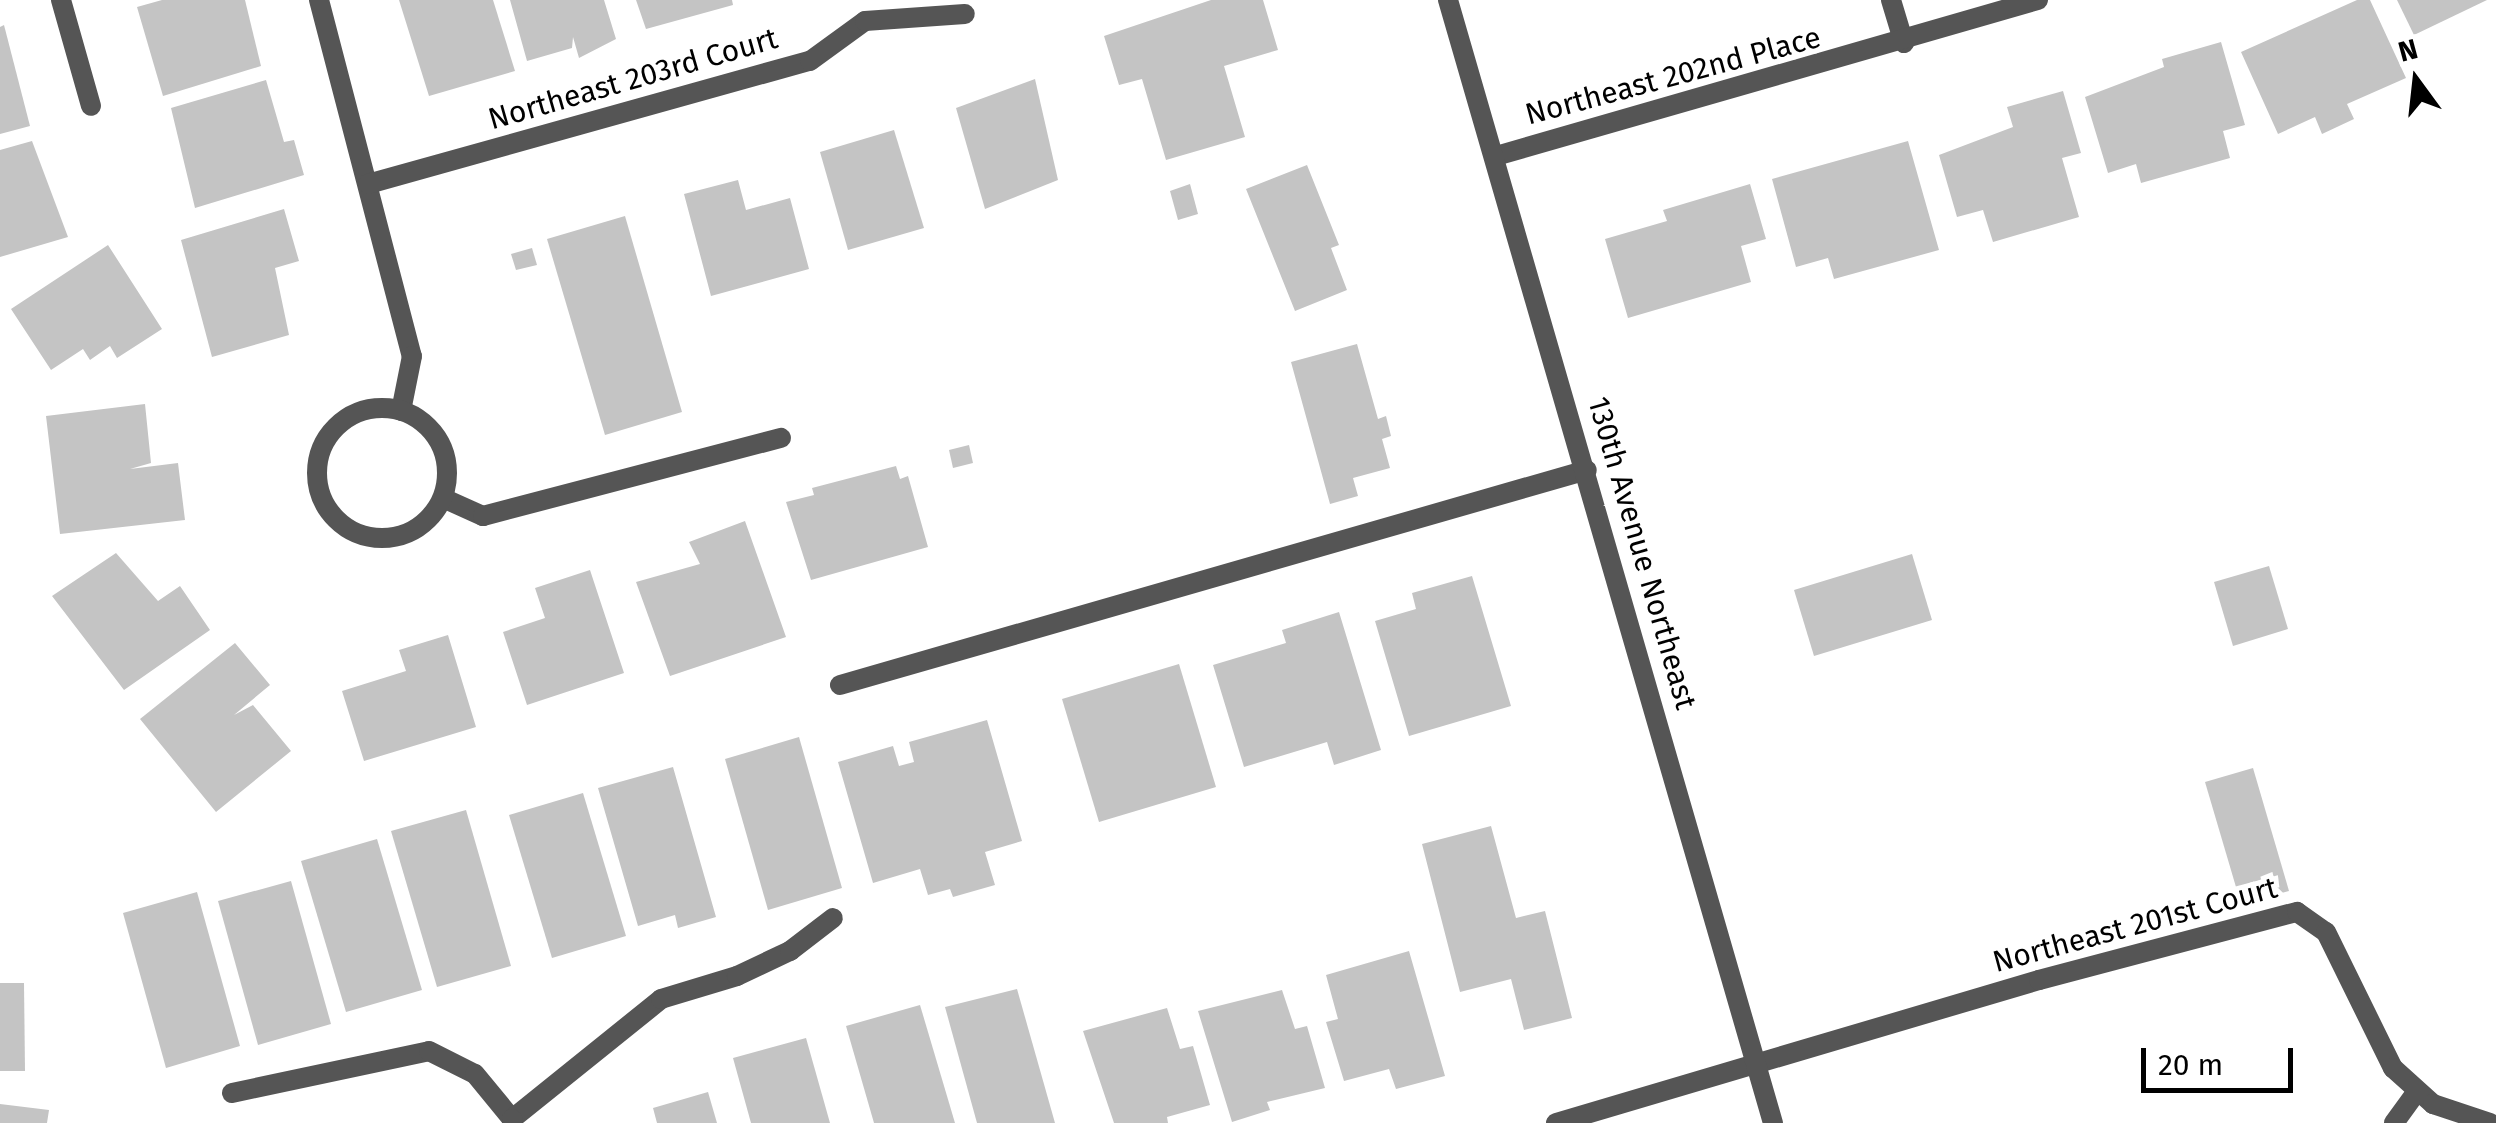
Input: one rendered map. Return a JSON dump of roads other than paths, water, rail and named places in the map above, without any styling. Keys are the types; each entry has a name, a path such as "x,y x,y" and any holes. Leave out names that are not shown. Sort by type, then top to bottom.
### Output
{"street":[{"path":"61,0 91,106"},
{"path":"318,0 412,356 402,410"},
{"path":"874,0 864,21 965,14"},
{"name":"130th Avenue Northeast","path":"1448,0 1773,1123"},
{"path":"1891,0 1904,44"},
{"name":"Northeast 202nd Place","path":"1496,156 1904,44 2038,0"},
{"name":"Northeast 203rd Court","path":"368,184 810,62 864,21"},
{"path":"402,410 421,420 446,455 443,498 432,516 395,538 353,532 323,502 318,460 340,422 359,412 402,410"},
{"path":"443,498 484,516 781,438"},
{"path":"840,685 1587,470"},
{"name":"Northeast 201st Court","path":"1756,1062 2297,912 2326,932 2392,1068 2433,1104 2490,1123"},
{"path":"232,1094 429,1051 475,1074 512,1121 661,999 737,976 790,951 833,918"},
{"path":"1556,1123 1756,1062"},
{"path":"2394,1123 2417,1091"}]}
